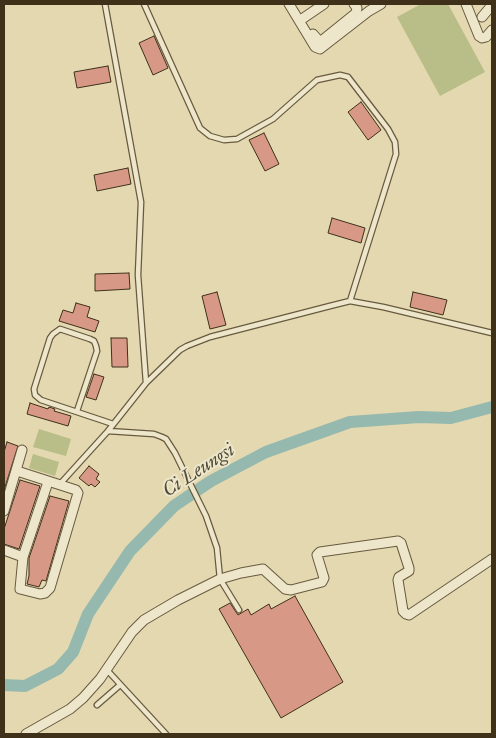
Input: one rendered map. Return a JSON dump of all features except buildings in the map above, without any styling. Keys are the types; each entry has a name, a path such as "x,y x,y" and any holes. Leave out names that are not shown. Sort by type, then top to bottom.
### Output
{"street":[{"path":"289,4 316,46 320,49 381,4"},
{"path":"293,4 320,42 356,13 357,8 354,4"},
{"path":"302,19 324,4"},
{"path":"466,4 479,36 482,38 492,30"},
{"path":"482,16 492,5"},
{"path":"4,510 22,450"},
{"path":"17,471 76,490 78,493 50,588 45,593 40,594 20,589 23,557 48,482"},
{"path":"26,734 50,722 77,704 100,680 132,632 144,620 220,579 263,569 285,589 291,590 322,582 324,578 317,555 320,552 398,541 409,568 407,572 398,578 403,611 409,615 492,559"},
{"path":"4,550 23,557"}],"lane":[{"path":"105,4 141,202 138,275 146,383"},
{"path":"144,4 200,128 210,136 224,140 237,138 273,119 317,80 332,75 348,77 388,129 395,142 396,154 350,302"},
{"path":"59,485 108,431 146,383 180,350 194,342 350,302 415,314 492,333"},
{"path":"77,411 97,351 96,346 94,341 90,339 60,329 52,334 50,338 34,393 41,400 113,424"},
{"path":"108,431 158,435 166,439 175,453 206,516 216,548 220,579 239,610"},
{"path":"107,670 163,733"},
{"path":"97,705 120,685"}],"green space":[{"path":"421,4 448,4 485,72 440,96 397,17"},
{"path":"39,429 71,439 66,456 33,447"},
{"path":"33,454 59,462 55,476 29,468"}],"waterway":[{"name":"Ci Leungsi","path":"4,685 25,686 58,669 73,652 88,614 130,551 174,506 211,481 266,452 350,422 419,417 451,418 492,407"}]}
